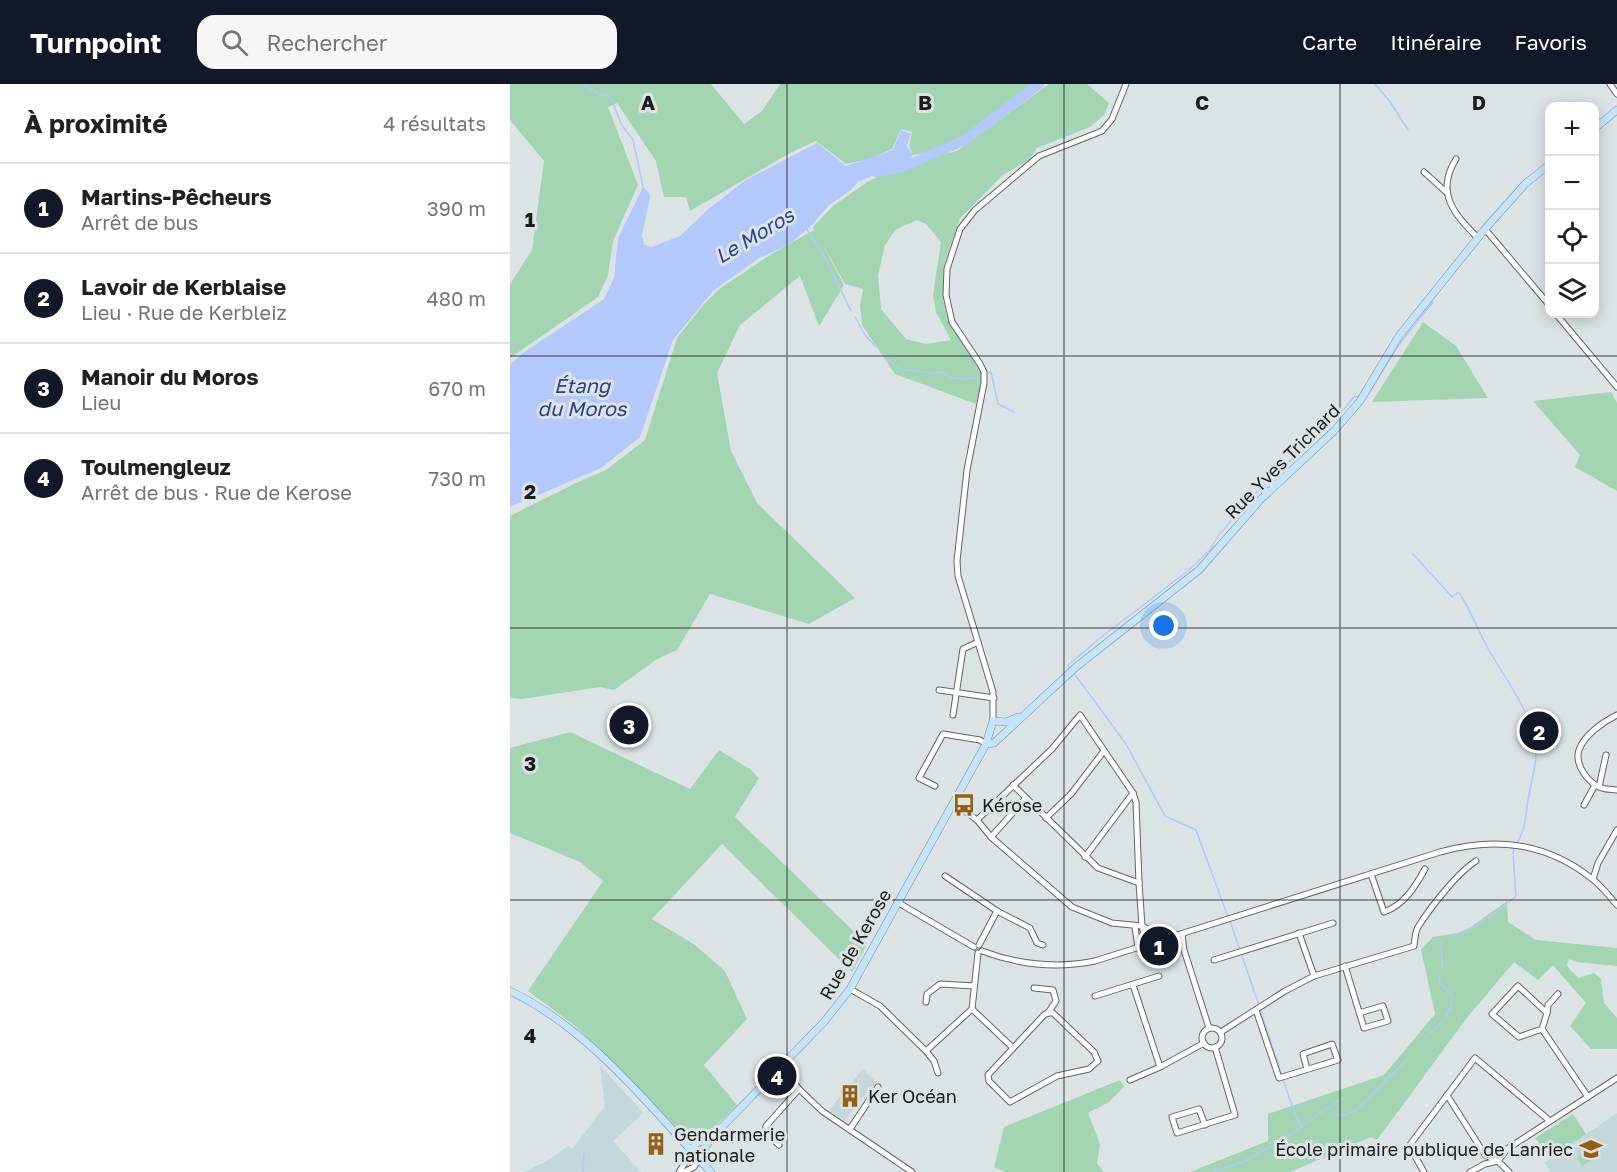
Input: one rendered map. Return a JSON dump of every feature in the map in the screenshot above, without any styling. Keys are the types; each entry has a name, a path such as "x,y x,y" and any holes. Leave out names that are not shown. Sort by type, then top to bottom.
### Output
{"main road":[{"path":"1599,125 1617,110"},
{"name":"Rue Yves Trichard","path":"1009,729 1076,666 1199,570 1261,499 1350,415 1399,336 1485,229 1518,192 1545,168"},
{"path":"993,723 1007,722 1021,716"},
{"path":"993,723 1000,731 1009,729"},
{"name":"Rue de Kerose","path":"699,1159 704,1148 716,1134 824,1022 850,989 986,744 993,723"},
{"path":"986,744 994,743 1009,729"},
{"path":"510,991 558,1019 582,1038 612,1066 711,1172"},
{"name":"Rue de Kerose","path":"692,1152 695,1144 716,1134"}],"street":[{"path":"993,723 994,698 958,576 957,561 967,470 983,391 984,372 952,322 946,295 947,269 960,229 975,210 1039,156 1102,131 1112,119 1126,84"},
{"path":"1610,84 1617,94"},
{"path":"1446,192 1451,168 1456,159"},
{"path":"1424,172 1446,192 1455,214 1478,238"},
{"path":"1485,229 1545,300"},
{"path":"1559,318 1617,387"},
{"path":"953,715 963,649 978,642"},
{"path":"939,690 994,698"},
{"path":"976,820 1052,749 1080,715 1136,802 1139,883 1138,948"},
{"path":"1617,715 1603,723 1590,735 1578,753 1584,773 1597,786 1617,790"},
{"path":"935,786 919,778 943,734 980,740 986,744"},
{"path":"1046,818 1071,794 1104,752"},
{"path":"1584,805 1597,786 1606,754"},
{"path":"1013,785 1098,868 1139,883"},
{"path":"1085,857 1132,793"},
{"path":"991,837 1026,798"},
{"path":"953,803 976,820 991,837 1072,907 1112,923 1139,927 1165,939"},
{"path":"1593,879 1598,863 1617,830"},
{"path":"897,902 978,949 1019,963 1050,966 1095,961 1414,860 1463,847 1505,843 1549,853 1593,879 1617,905"},
{"path":"1221,1032 1285,991 1314,976 1414,946 1417,929 1459,876 1476,861"},
{"path":"1371,874 1384,912 1404,900 1425,869"},
{"path":"945,876 997,911 1030,928 1037,943 1043,945"},
{"path":"926,1051 972,1009 978,949 997,911"},
{"path":"1214,960 1333,923"},
{"path":"1139,927 1147,945"},
{"path":"1299,933 1314,976"},
{"path":"1182,934 1184,950 1209,1028"},
{"path":"1345,966 1359,1013 1364,1028 1388,1021 1383,1006 1359,1013"},
{"path":"1095,996 1160,976"},
{"path":"926,1002 927,994 940,984 974,986"},
{"path":"1132,985 1160,1067"},
{"path":"1542,1029 1519,1037 1492,1014 1518,986 1547,1013"},
{"path":"1034,988 1053,990 1056,1001 1048,1013 988,1076 989,1081 1010,1102 1057,1076 1089,1069 1098,1061 1094,1052 1053,1013 1048,1013"},
{"path":"850,989 880,1006 926,1051 934,1061 938,1073"},
{"path":"1542,1029 1548,1005 1558,994"},
{"path":"972,1009 1013,1048"},
{"path":"1256,1010 1279,1078 1338,1060 1332,1044 1303,1054 1307,1069"},
{"path":"1209,1028 1221,1032"},
{"path":"1209,1028 1203,1035 1204,1043 1215,1047"},
{"path":"1542,1029 1588,1097"},
{"path":"1215,1047 1222,1040 1221,1032"},
{"path":"1130,1080 1204,1043"},
{"path":"1205,1125 1199,1109 1172,1117 1177,1133 1205,1125 1236,1115 1215,1047"},
{"path":"1424,1172 1409,1146 1475,1058 1550,1122"},
{"path":"780,1067 822,1111 912,1172"},
{"path":"1470,1172 1485,1164 1498,1161 1507,1149 1617,1078"},
{"path":"850,1129 878,1087"},
{"path":"779,1145 766,1133 766,1126 799,1089"},
{"path":"1447,1095 1485,1155 1498,1161 1509,1172"},
{"name":"Rue de Kerose","path":"679,1172 692,1152"},
{"name":"Rue de Kerose","path":"684,1172 694,1167 699,1159"}],"shaded area":[{"path":"600,1065 643,1113 613,1141 641,1172 524,1172 547,1161 568,1146 572,1149 605,1107"},
{"path":"863,1069 877,1083 859,1101 845,1121 829,1110"},
{"name":"École primaire publique de Lanriec","path":"1617,1113 1617,1172 1551,1172 1544,1163"}],"green space":[{"path":"510,84 711,84 744,124 762,111 780,84 1043,84 1006,105 986,125 952,148 913,155 909,146 912,132 901,129 892,149 869,159 846,164 816,141 792,152 690,211 686,197 664,197 656,161 617,103 608,107 638,185 613,241 608,275 598,297 510,358 510,284 532,250 544,161 510,120"},
{"path":"1049,84 1087,84 1109,103 1104,115 1090,127 1037,148 1029,160 1003,175 960,218 945,262 943,300 948,320 984,372 976,404 895,374 862,325 860,305 863,289 845,284 822,243 844,285 819,326 800,276 740,325 717,373 731,451 757,503 855,598 809,624 710,594 677,650 657,659 614,690 600,687 522,699 510,698 510,516 606,470 645,440 677,338 719,289 770,255 814,230 813,227 833,206 867,182 889,171 957,151","holes":["917,220 926,224 941,242 933,295 936,312 951,340 926,344 906,339 881,309 878,275 885,245 895,230"]},
{"path":"1423,322 1456,346 1488,398 1372,402"},
{"path":"1611,392 1617,403 1617,491 1575,467 1580,455 1533,401"},
{"path":"570,732 690,789 719,750 750,769 759,778 735,817 867,944 852,972 722,844 652,919 695,945 725,971 747,1019 704,1065 737,1105 707,1135 688,1139 574,1025 528,991 603,881 580,862 510,833 510,748"},
{"path":"1507,901 1508,922 1536,940 1617,948 1617,966 1576,962 1569,959 1567,965 1579,978 1594,973 1601,979 1604,1003 1617,1018 1617,1049 1591,1049 1570,1026 1586,1003 1553,965 1538,980 1514,962 1466,1019 1377,1140 1371,1137 1290,1172 1190,1172 1268,1141 1268,1114 1384,1075 1435,1014 1421,950 1433,937 1464,932"},
{"path":"1120,1080 1124,1087 1109,1102 1088,1113 1100,1144 1097,1163 1104,1172 1005,1172 994,1167 1004,1127"},
{"path":"1573,1114 1586,1134 1551,1158 1535,1138"},
{"path":"1589,1149 1594,1158 1582,1166 1577,1157"}],"water":[{"name":"Étang du Moros","path":"901,130 911,134 907,146 913,155 910,160 858,182 851,190 828,206 812,225 788,245 759,258 713,291 673,340 640,437 601,468 510,507 510,365 523,353 604,299 614,278 618,238 643,187 649,193 650,198 642,235 644,245 652,247 680,236 707,210 746,180 817,143 846,166 893,150"}],"waterway":[{"path":"583,84 612,100 621,124 633,140 643,186"},
{"name":"Le Moros","path":"876,172 903,167 965,140 1039,84"},
{"path":"1375,84 1391,103 1408,130"},
{"path":"806,228 824,256 851,311"},
{"path":"1367,394 1398,346 1433,302"},
{"path":"855,317 865,335 876,347"},
{"path":"880,352 898,368 932,373 941,372 951,378 979,377"},
{"path":"989,373 991,372 998,404 1014,412"},
{"path":"1070,668 1068,665 1104,635 1189,570 1210,550 1218,536 1253,496 1354,397 1360,396"},
{"path":"1413,554 1452,597 1459,592 1491,654 1524,709 1530,724 1536,754 1535,764 1524,826 1516,844"},
{"path":"1073,672 1126,744 1165,816 1196,830 1228,917"},
{"path":"1452,936 1486,919 1516,896 1514,848"},
{"path":"1230,921 1259,1005"},
{"path":"1441,940 1442,968"},
{"path":"1440,975 1439,982 1452,995 1451,1008 1446,1016"},
{"path":"1260,1009 1301,1127"},
{"path":"1421,1041 1442,1022"},
{"path":"1331,1109 1339,1116 1354,1112 1409,1058"},
{"path":"1211,1172 1243,1162 1287,1137 1342,1098"},
{"path":"583,1172 584,1154"}],"place":[{"name":"Manoir du Moros","path":"629,725"},
{"name":"Lavoir de Kerblaise","path":"1539,731"},
{"name":"Kérose","path":"964,805"},
{"name":"Martins-Pêcheurs","path":"1159,946"},
{"name":"Toulmengleuz","path":"777,1076"},
{"name":"Ker Océan","path":"850,1096"},
{"name":"Gendarmerie nationale","path":"656,1144"},
{"name":"École primaire publique de Lanriec","path":"1591,1149"}]}
